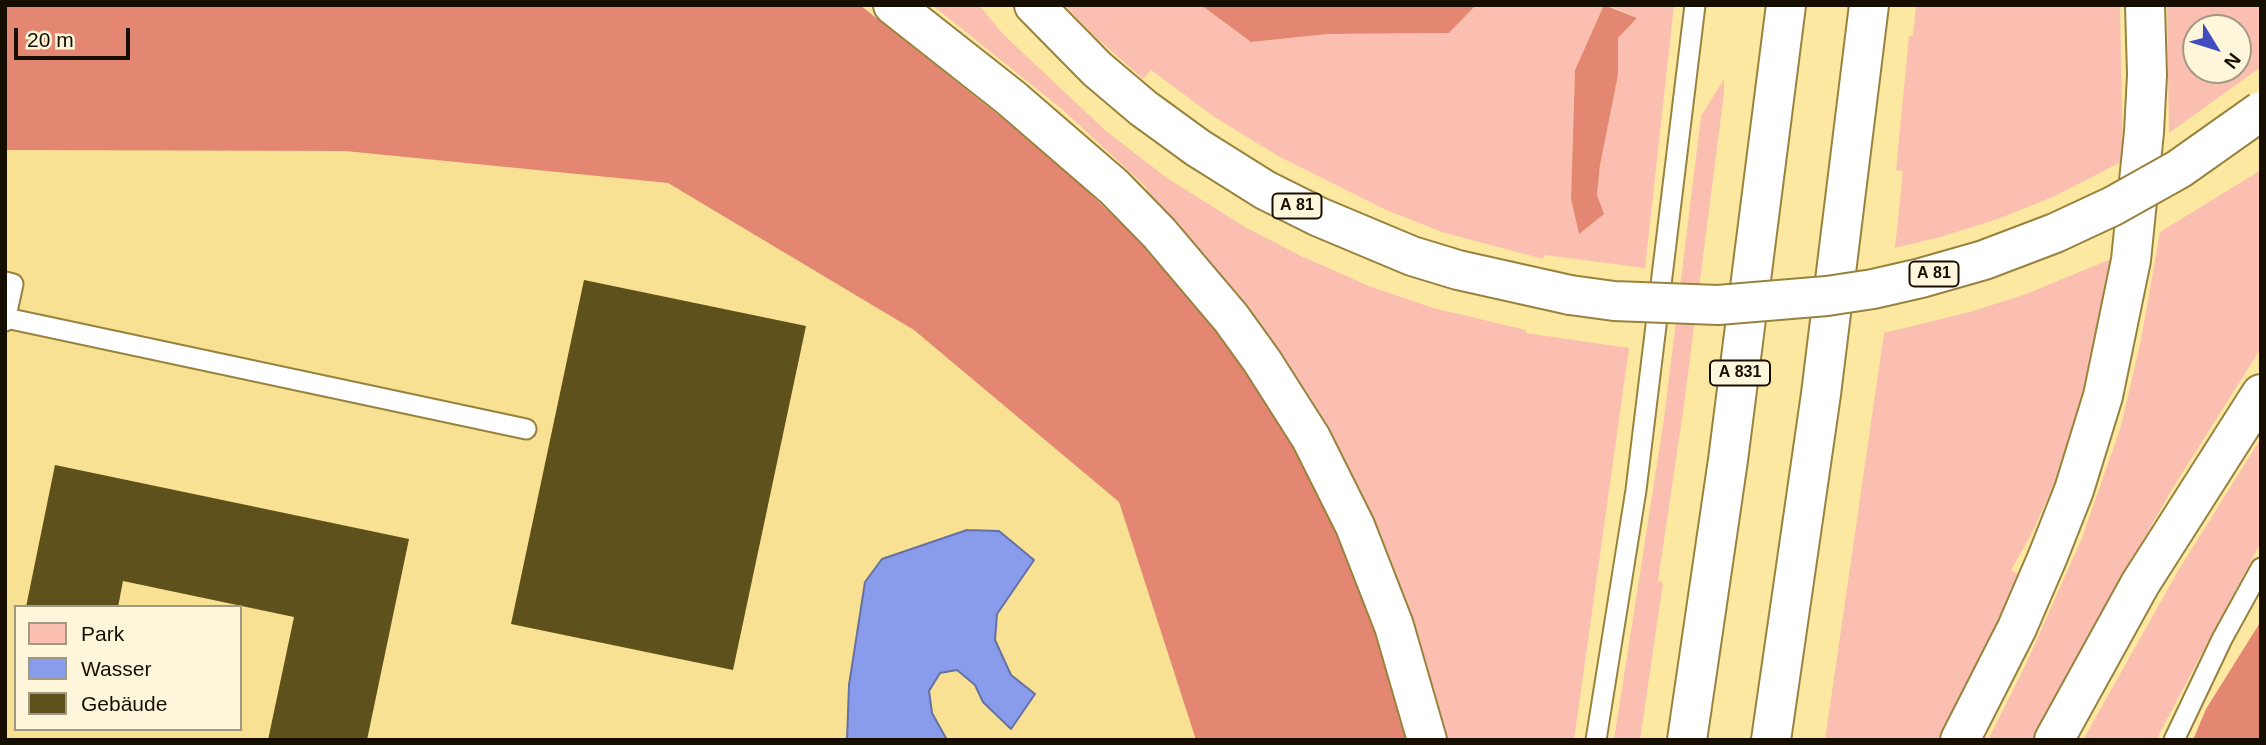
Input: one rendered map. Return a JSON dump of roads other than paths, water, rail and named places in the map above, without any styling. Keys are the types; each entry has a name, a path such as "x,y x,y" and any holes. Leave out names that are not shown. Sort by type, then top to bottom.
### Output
{"highway":[{"path":"893,5 1052,132 1114,187 1159,233 1231,318 1311,438 1355,526 1394,626 1427,740"},
{"name":"A 81","path":"1034,5 1089,61 1143,108 1198,148 1265,190 1319,217 1412,256 1458,270 1570,295 1614,301 1718,305 1827,296 1873,289 1984,260 2045,237 2113,206 2179,169 2261,111"},
{"name":"A 831","path":"1686,740 1730,447 1786,5"},
{"path":"1771,740 1821,394 1869,5"},
{"path":"1960,740 2017,628 2048,556 2074,490 2103,396 2131,260 2144,132 2147,75 2145,5"},
{"path":"2054,740 2140,584 2261,394"}],"lane":[{"path":"1596,740 1636,490 1695,5"},
{"path":"5,282 13,284 6,320 526,429"},
{"path":"2174,740 2222,639 2261,568"}],"water":[{"path":"967,530 999,531 1034,560 997,614 995,640 1011,675 1035,694 1011,729 983,702 975,685 957,670 940,673 929,691 932,713 947,740 847,740 849,685 865,582 882,559"}]}
